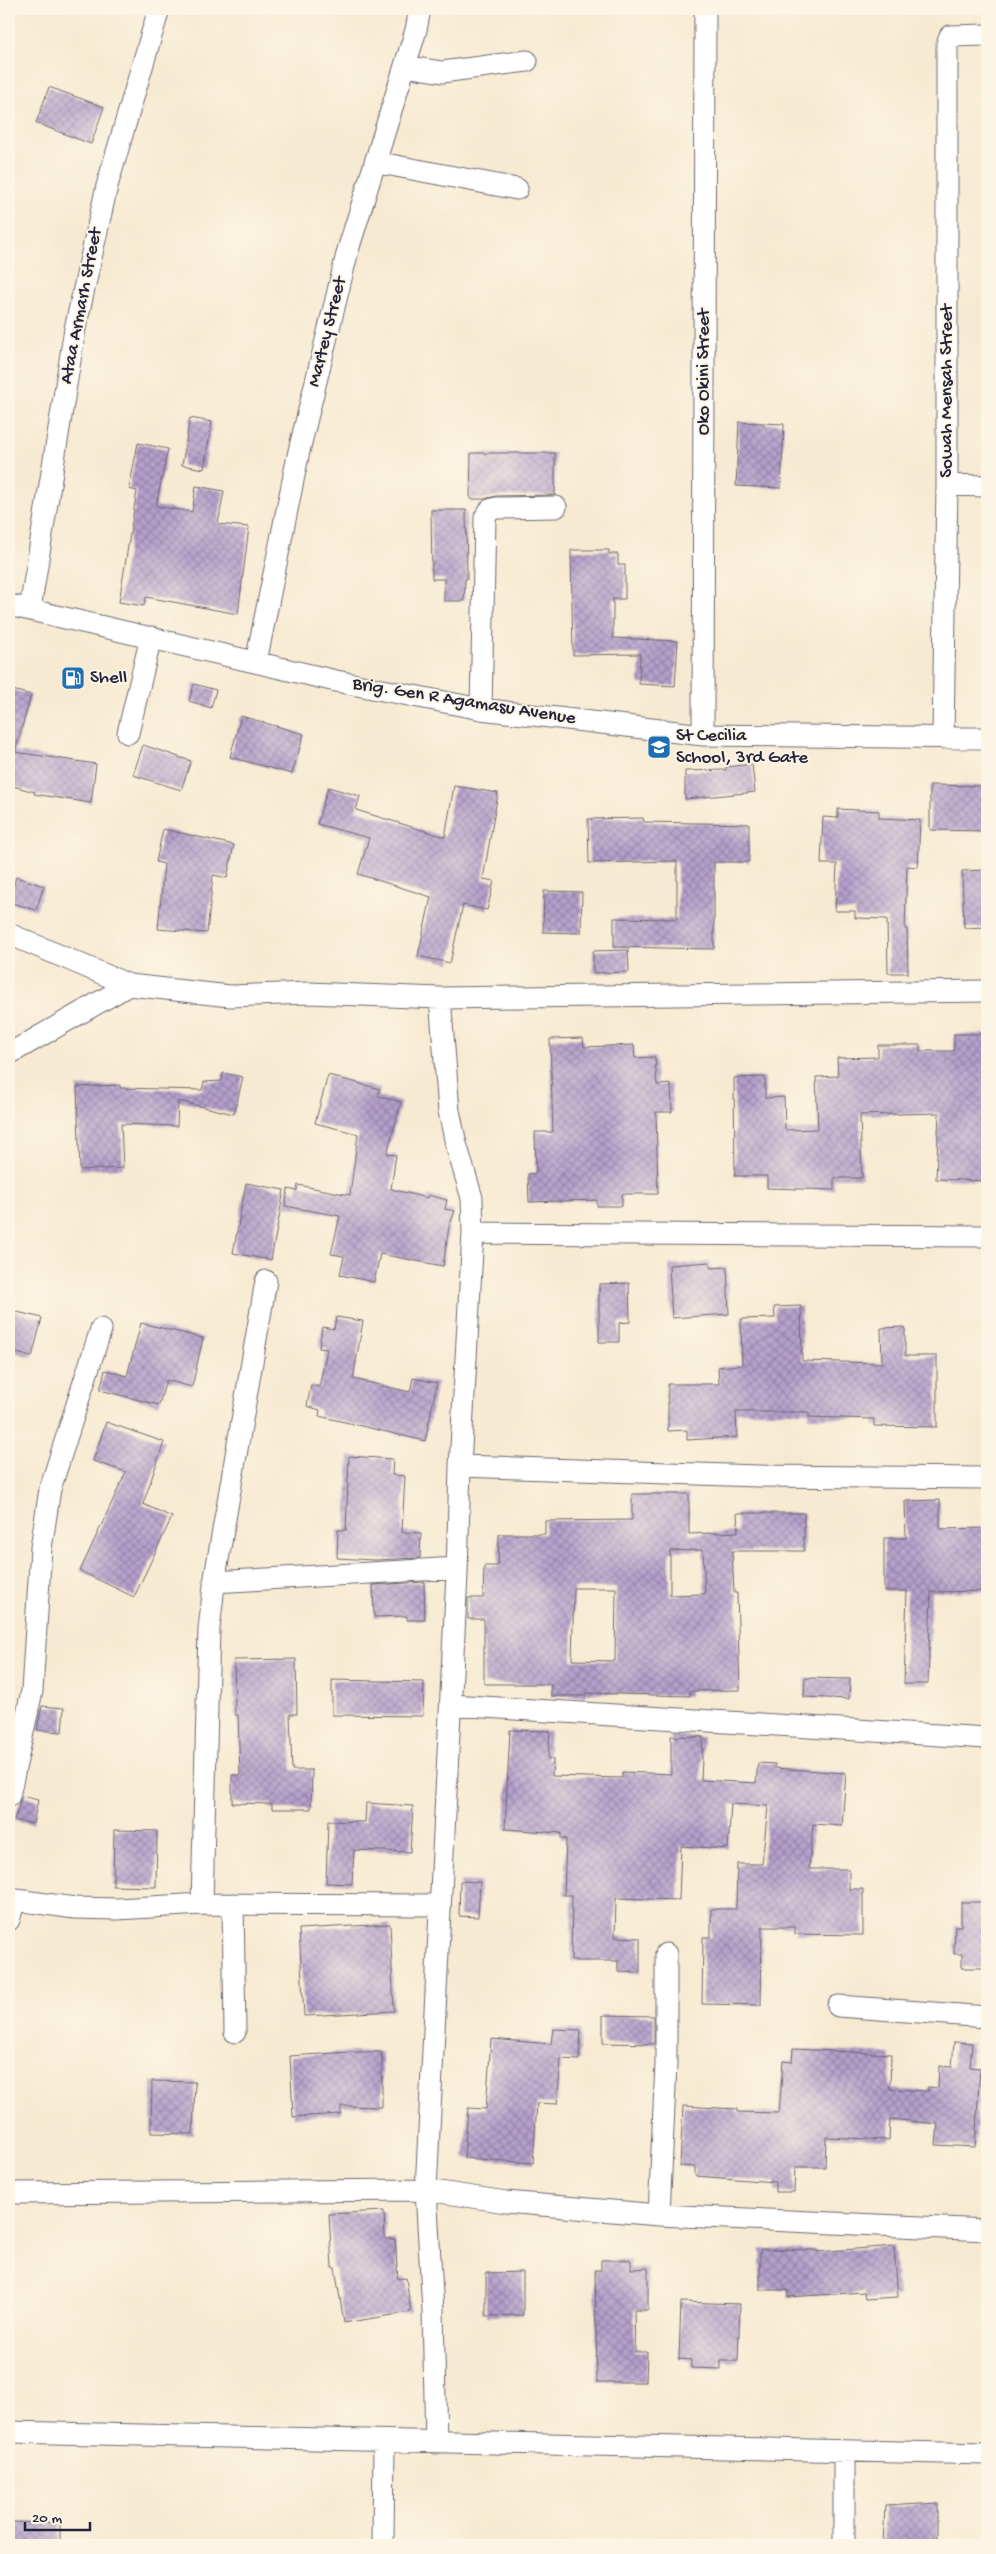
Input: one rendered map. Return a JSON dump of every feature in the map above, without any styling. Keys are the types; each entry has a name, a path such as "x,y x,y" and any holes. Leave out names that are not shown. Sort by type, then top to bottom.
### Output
{"street":[{"name":"Ataa Armarh Street","path":"30,609 75,329 107,186 159,9"},
{"name":"Martey Street","path":"256,662 301,442 348,250 405,66 420,9"},
{"name":"Oko Okini Street","path":"703,735 705,9"},
{"name":"Sowah Mensah Street","path":"943,738 948,485 947,44 950,36 987,35"},
{"path":"405,66 442,72 527,61"},
{"path":"375,162 517,188"},
{"path":"948,485 987,486"},
{"path":"481,709 485,517 490,510 496,508 556,507"},
{"name":"Brig. Gen R Agamasu Avenue","path":"9,605 336,681 481,709 703,735 987,738"},
{"path":"128,733 151,637"},
{"path":"9,934 129,985 230,996 308,993 440,998 987,991"},
{"path":"9,1054 129,985"},
{"path":"436,2443 433,2311 426,2190 451,1705 460,1466 473,1233 472,1198 456,1144 449,1111 440,998"},
{"path":"473,1233 987,1236"},
{"path":"202,1904 209,1629 214,1582 266,1282"},
{"path":"9,1796 32,1691 41,1548 50,1489 101,1329"},
{"path":"460,1466 758,1476 987,1478"},
{"path":"214,1582 457,1568"},
{"path":"451,1705 987,1738"},
{"path":"11,1907 117,1909 202,1904 440,1905"},
{"path":"233,1904 235,2032"},
{"path":"659,2215 666,2064 666,1954"},
{"path":"838,2006 987,2017"},
{"path":"9,2193 426,2190 506,2202 659,2215 987,2230"},
{"path":"9,2432 136,2433 384,2442 987,2454"},
{"path":"383,2545 384,2442"},
{"path":"844,2451 844,2545"}],"building":[{"path":"49,87 104,107 91,144 36,123"},
{"path":"190,418 212,422 204,469 182,465"},
{"path":"739,422 784,424 781,488 736,486"},
{"path":"138,443 168,449 156,506 192,512 196,486 224,491 218,524 249,527 238,614 146,597 144,606 119,602 137,491 129,489"},
{"path":"471,453 555,453 555,495 496,496 484,499 470,499"},
{"path":"431,510 466,510 467,579 465,579 464,601 444,601 444,579 432,579"},
{"path":"571,550 609,550 609,554 618,554 618,565 625,565 625,599 613,599 613,638 678,641 675,686 639,684 640,654 573,655"},
{"path":"194,684 216,690 211,708 189,701"},
{"path":"9,689 31,695 15,752 96,764 91,803 34,794 35,792 9,785"},
{"path":"241,716 304,734 292,774 230,757"},
{"path":"143,745 191,761 181,790 133,775"},
{"path":"752,764 755,792 685,799 685,771 726,770 726,767"},
{"path":"930,785 987,786 987,831 930,830"},
{"path":"454,786 498,793 483,879 494,881 487,910 463,905 450,963 418,956 431,897 358,874 369,838 317,824 328,787 360,796 356,810 445,837"},
{"path":"838,809 879,811 879,818 920,820 918,867 907,866 905,929 907,929 908,973 888,973 887,919 855,918 855,911 835,911 837,864 821,864 823,817 838,818"},
{"path":"643,818 644,822 749,824 749,862 714,862 714,949 614,947 614,918 677,919 677,861 589,863 588,819"},
{"path":"163,829 234,845 227,878 213,875 207,933 158,929 164,864 156,862"},
{"path":"987,870 987,927 964,928 962,871"},
{"path":"16,877 44,886 36,910 9,902"},
{"path":"544,891 582,892 581,933 543,932"},
{"path":"628,950 629,972 593,973 593,951"},
{"path":"954,1034 987,1034 987,1181 936,1179 939,1113 860,1115 862,1178 834,1178 834,1190 767,1188 767,1176 735,1176 734,1078 765,1077 765,1098 784,1097 785,1130 818,1129 816,1077 838,1076 837,1058 878,1057 878,1045 920,1045 920,1051 954,1051"},
{"path":"583,1038 584,1047 634,1045 635,1058 655,1057 657,1085 671,1084 672,1112 656,1112 658,1194 622,1194 622,1206 597,1206 597,1200 529,1202 528,1174 536,1173 535,1132 553,1132 550,1039"},
{"path":"223,1073 243,1077 234,1114 178,1101 177,1126 121,1124 123,1168 80,1170 77,1087 120,1085 120,1088 202,1090 204,1082 222,1081"},
{"path":"328,1075 380,1089 378,1096 401,1102 387,1154 396,1155 391,1189 427,1198 428,1195 447,1200 445,1209 455,1211 449,1227 443,1266 380,1254 374,1282 340,1275 344,1256 331,1254 340,1216 285,1206 288,1189 297,1191 298,1185 350,1195 358,1134 315,1123"},
{"path":"246,1183 284,1190 271,1260 233,1253"},
{"path":"710,1262 711,1268 727,1267 729,1314 672,1318 669,1265"},
{"path":"629,1283 630,1322 619,1323 619,1342 599,1342 599,1284"},
{"path":"801,1306 802,1361 882,1363 881,1328 905,1327 905,1356 937,1356 937,1427 874,1426 874,1419 809,1417 809,1412 736,1412 737,1437 687,1440 687,1430 668,1431 668,1384 719,1384 718,1367 742,1365 741,1319 775,1318 774,1307"},
{"path":"9,1310 42,1318 32,1357 9,1351"},
{"path":"336,1317 363,1321 353,1379 410,1392 413,1378 437,1383 425,1441 319,1416 320,1410 307,1406 311,1385 319,1387 327,1349 319,1348 322,1327 334,1329"},
{"path":"141,1323 203,1338 192,1387 166,1380 159,1405 100,1390 105,1370 127,1376"},
{"path":"106,1422 164,1442 143,1504 172,1517 134,1597 80,1571 126,1472 93,1461"},
{"path":"349,1456 393,1459 392,1475 405,1476 402,1532 421,1533 420,1558 373,1560 337,1558 338,1530 346,1530"},
{"path":"632,1494 689,1494 689,1534 738,1532 737,1513 804,1513 804,1551 732,1551 734,1593 737,1593 740,1690 690,1691 690,1696 586,1693 586,1696 551,1696 551,1684 484,1684 484,1619 468,1619 468,1598 483,1598 484,1566 498,1566 499,1534 545,1534 545,1521 632,1520","holes":["703,1550 705,1594 670,1595 670,1551","574,1588 616,1588 615,1661 572,1660"]},
{"path":"940,1500 940,1529 987,1528 987,1591 931,1592 928,1684 904,1684 907,1591 884,1591 884,1538 906,1538 905,1501"},
{"path":"424,1582 425,1620 407,1620 407,1616 374,1617 373,1585"},
{"path":"296,1659 297,1714 290,1714 292,1770 312,1770 311,1809 272,1809 272,1804 232,1803 232,1775 240,1775 238,1715 235,1715 234,1660"},
{"path":"805,1678 850,1679 849,1699 804,1697"},
{"path":"332,1680 424,1682 423,1716 332,1715"},
{"path":"42,1706 64,1708 62,1732 37,1730"},
{"path":"510,1730 550,1731 548,1759 553,1759 552,1776 622,1778 622,1772 671,1774 671,1736 703,1737 701,1780 756,1783 758,1763 775,1764 775,1768 846,1773 842,1826 813,1824 809,1869 849,1869 849,1889 863,1889 863,1935 795,1934 795,1927 762,1927 761,2005 702,2004 703,1937 711,1937 711,1909 736,1909 737,1864 762,1864 768,1806 731,1804 728,1849 681,1846 679,1900 616,1898 615,1937 640,1938 640,1973 618,1972 618,1961 571,1961 572,1895 564,1895 566,1839 561,1839 561,1833 505,1829"},
{"path":"22,1796 38,1800 33,1824 14,1820"},
{"path":"366,1803 413,1806 410,1852 354,1850 352,1884 326,1883 328,1821 365,1822"},
{"path":"114,1830 157,1831 156,1887 113,1886"},
{"path":"460,1881 480,1882 478,1917 459,1916"},
{"path":"961,1902 987,1902 987,1968 962,1968 962,1954 954,1954 955,1926 961,1926"},
{"path":"390,1924 394,2011 304,2016 299,1929"},
{"path":"603,2015 654,2016 654,2044 603,2043"},
{"path":"553,2029 581,2030 579,2060 561,2059 557,2104 537,2103 533,2163 464,2158 468,2108 486,2109 491,2039 551,2044"},
{"path":"954,2042 972,2043 970,2067 980,2068 975,2147 936,2145 938,2124 890,2119 889,2140 826,2137 825,2167 795,2167 794,2192 775,2192 775,2182 695,2176 695,2167 680,2166 683,2106 737,2109 737,2112 779,2113 783,2061 792,2062 793,2049 891,2054 890,2089 928,2091 928,2087 938,2088 939,2066 952,2067"},
{"path":"382,2052 382,2107 341,2106 341,2114 293,2117 290,2056"},
{"path":"152,2081 195,2082 193,2134 151,2133"},
{"path":"384,2211 385,2239 395,2239 398,2279 406,2278 411,2312 344,2323 335,2268 332,2268 329,2214"},
{"path":"894,2246 898,2297 865,2299 864,2292 788,2297 788,2290 760,2290 760,2249 817,2250 817,2252"},
{"path":"601,2260 631,2260 631,2269 648,2268 648,2310 634,2310 635,2352 647,2352 646,2382 597,2382 595,2270 601,2270"},
{"path":"523,2272 523,2315 486,2316 486,2273"},
{"path":"681,2302 740,2304 738,2361 721,2361 721,2369 691,2368 691,2360 679,2359"},
{"path":"938,2503 938,2543 883,2544 885,2506"},
{"path":"9,2522 60,2523 60,2545 9,2545"}],"place":[{"name":"Shell","path":"73,678"},
{"name":"St Cecilia School, 3rd Gate","path":"659,747"}]}
